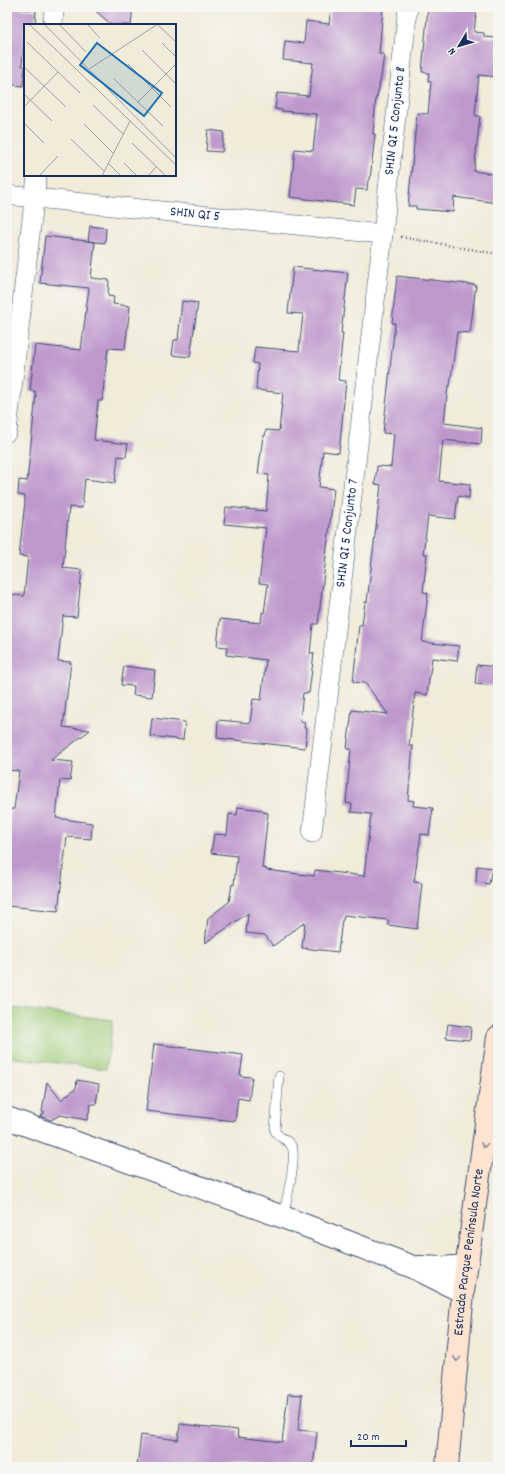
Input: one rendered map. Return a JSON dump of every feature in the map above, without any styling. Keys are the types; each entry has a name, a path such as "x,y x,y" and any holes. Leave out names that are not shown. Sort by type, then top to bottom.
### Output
{"main road":[{"name":"Estrada Parque Península Norte","path":"447,1467 466,1266 495,1086 498,1037"}],"street":[{"path":"53,24 54,7"},
{"name":"SHIN QI 5 Conjunto 8","path":"383,234 408,7"},
{"path":"7,432 37,176"},
{"name":"SHIN QI 5","path":"7,195 383,234"},
{"name":"SHIN QI 5 Conjunto 7","path":"312,833 383,234"},
{"path":"7,1118 283,1217 414,1267 463,1292"},
{"path":"414,1267 443,1268 466,1266"}],"lane":[{"path":"279,1076 275,1131 277,1135 292,1145 294,1151 292,1171 283,1217"}],"path":[{"path":"383,234 498,254"}],"green space":[{"path":"13,1008 113,1020 106,1069 7,1057 7,1047"}],"building":[{"path":"91,7 133,7 131,24 111,24"},
{"path":"331,7 383,7 379,54 384,54 381,77 376,97 373,134 375,134 370,180 368,180 367,190 356,189 354,205 290,197 295,149 313,151 317,114 275,109 277,93 309,96 313,63 283,60 285,41 304,43 306,21 329,24"},
{"path":"428,7 477,7 474,32 484,33 484,37 498,38 498,77 479,75 475,114 476,116 480,116 474,171 498,175 498,203 454,197 453,212 416,209 416,206 408,206 417,113 428,114 431,82 428,81 429,73 422,72"},
{"path":"7,8 36,10 35,24 24,24 22,66 24,66 23,86 7,84"},
{"path":"208,130 224,132 222,152 206,151"},
{"path":"90,226 106,228 105,243 88,241"},
{"path":"45,236 95,242 91,278 109,280 108,296 114,297 113,304 130,306 125,349 108,348 102,401 98,401 94,440 128,444 126,457 118,456 115,483 85,479 82,508 69,507 63,568 82,570 77,617 63,616 58,661 71,662 63,727 90,730 51,760 73,762 70,781 60,780 56,818 92,823 91,839 67,837 58,911 7,906 7,843 11,809 14,809 19,771 7,770 7,594 24,596 28,557 19,556 25,496 18,495 19,480 27,481 36,394 35,391 30,391 35,345 81,350 89,288 40,283"},
{"path":"293,267 348,273 341,333 343,333 338,380 346,381 339,453 323,451 319,487 334,489 318,624 313,624 310,653 314,653 309,693 303,693 300,721 305,722 304,728 307,728 305,748 217,738 218,720 250,723 253,699 261,700 266,660 226,655 227,647 217,646 220,619 261,623 268,584 259,583 266,528 224,524 226,507 266,511 269,475 258,474 263,436 265,436 266,430 279,431 283,393 256,390 258,364 253,363 255,347 299,351 303,314 288,313"},
{"path":"397,276 476,285 470,333 457,332 450,386 448,386 444,423 482,428 481,444 443,440 439,481 470,484 469,498 458,496 455,519 428,516 423,554 427,554 423,592 428,593 422,642 459,646 457,661 432,658 427,695 415,693 409,746 413,746 408,800 414,801 413,806 433,808 429,835 421,834 414,882 422,883 417,929 388,925 388,920 344,915 338,952 302,948 305,922 273,946 265,935 246,933 248,913 205,943 208,918 229,902 232,884 234,885 237,856 211,853 214,834 227,835 229,814 237,815 238,807 263,810 263,812 268,813 262,868 267,869 266,870 314,876 315,870 364,876 371,814 351,812 352,804 346,803 351,749 347,749 352,710 388,714 365,683 353,682 359,625 362,625 365,602 367,602 381,485 375,484 377,466 391,467 394,434 383,433 395,323 392,323"},
{"path":"182,301 198,303 190,357 172,355 174,340 178,340"},
{"path":"477,665 498,667 498,686 475,684"},
{"path":"124,666 155,670 152,697 133,695 134,686 121,685"},
{"path":"152,718 185,722 183,740 150,736"},
{"path":"477,866 492,868 489,884 476,882"},
{"path":"448,1024 471,1027 470,1040 446,1038"},
{"path":"154,1044 243,1055 240,1076 252,1077 249,1100 238,1098 235,1121 146,1111"},
{"path":"77,1080 99,1084 96,1104 91,1104 87,1120 60,1115 51,1120 40,1116 45,1113 42,1112 47,1082 61,1100 76,1088"},
{"path":"288,1394 302,1395 298,1430 317,1432 313,1467 137,1467 141,1435 178,1440 180,1424 238,1430 237,1437 282,1442"}]}
